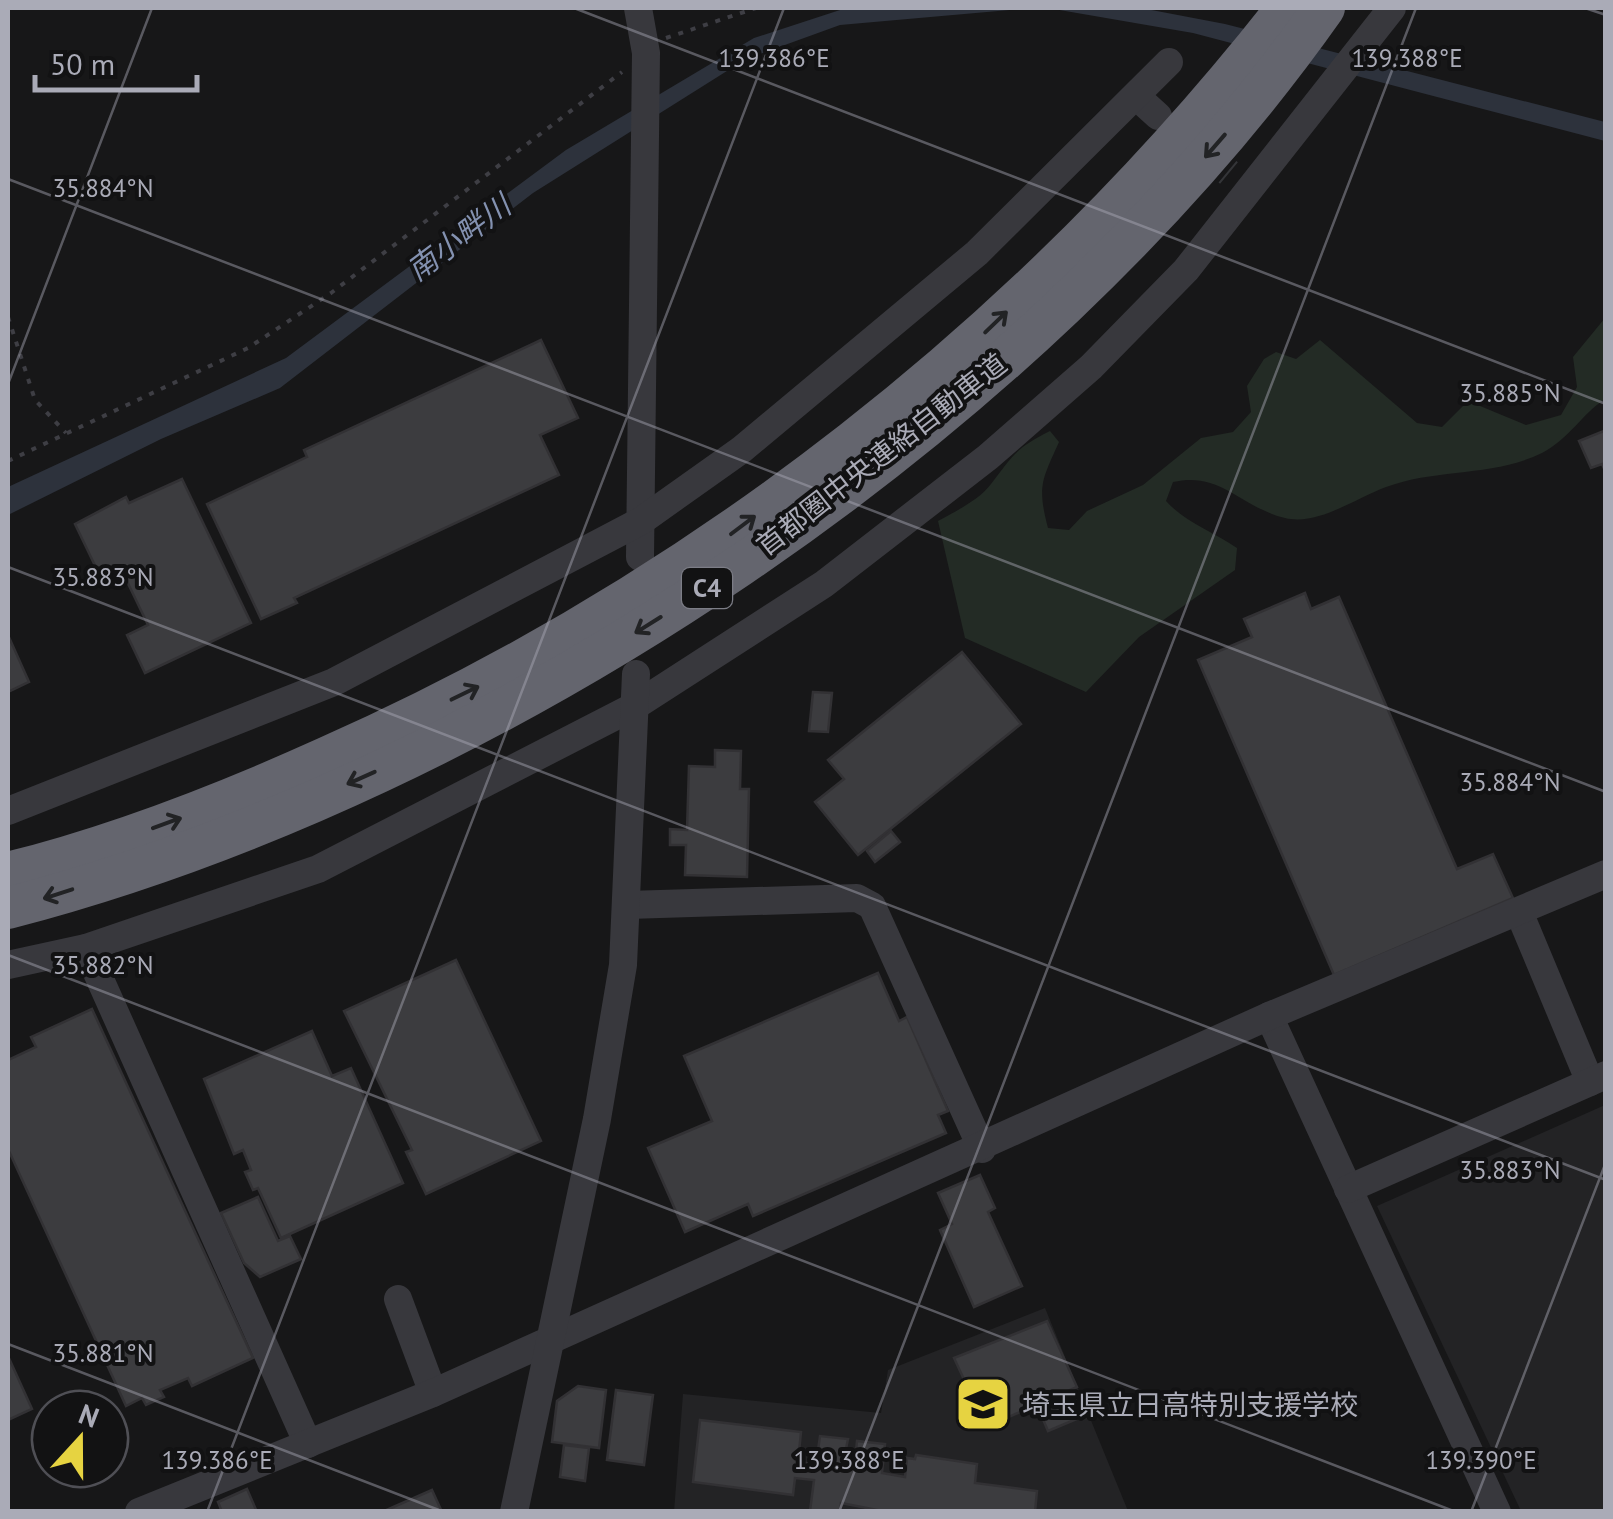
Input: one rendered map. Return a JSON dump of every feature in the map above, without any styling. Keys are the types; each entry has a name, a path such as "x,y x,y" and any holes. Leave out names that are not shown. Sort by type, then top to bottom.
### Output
{"highway":[{"name":"首都圏中央連絡自動車道","path":"8,908 182,852 390,766 600,655 728,574 870,471 1006,357 1142,226 1304,10"},
{"name":"首都圏中央連絡自動車道","path":"8,874 169,822 380,734 578,631 712,548 974,343 1260,67"}],"street":[{"path":"638,8 646,51 640,558"},
{"path":"8,965 86,948 226,904 387,837 635,706 824,584 988,458 1091,366 1186,270 1240,181 1330,88 1384,18"},
{"path":"8,811 334,682 641,521 741,450 977,253 1169,62"},
{"path":"1136,96 1158,116"},
{"path":"514,1512 614,1023 628,905 636,674"},
{"path":"139,1512 433,1393 1269,1016 1606,874"},
{"path":"628,905 857,898 872,906 982,1148"},
{"path":"1348,1190 1598,1079 1518,912"},
{"path":"86,948 308,1444"},
{"path":"1269,1016 1497,1512"},
{"path":"398,1299 433,1393"}],"path":[{"path":"8,461 248,348 332,293 646,51 756,8"},
{"path":"8,317 31,391 66,433"}],"shaded area":[{"path":"1605,318 1605,399 1552,447 1523,461 1405,481 1324,515 1298,519 1269,513 1204,481 1173,482 1166,501 1237,548 1235,570 1139,637 1086,692 965,638 938,521 980,495 1016,453 1050,431 1059,442 1043,484 1045,514 1048,528 1069,530 1087,511 1143,485 1201,438 1233,432 1251,412 1247,386 1264,359 1276,352 1296,359 1320,340 1417,423 1442,427 1468,401 1526,425 1561,415 1577,387 1573,357"},
{"path":"1605,1105 1605,1511 1521,1511 1377,1206"},
{"name":"埼玉県立日高特別支援学校","path":"1045,1308 1128,1511 674,1512 683,1394 881,1413 888,1370"}],"water":[{"name":"南小畔川","path":"1032,8 840,25 746,59 533,193 280,388 161,439 8,515 8,487 286,358 566,150 754,38 840,10"},
{"path":"1048,8 1141,8 1225,24 1605,122 1605,141 1193,33"}],"building":[{"path":"541,340 578,418 540,435 559,475 294,598 297,603 261,619 207,504 307,457 304,450"},
{"path":"1606,430 1606,473 1602,464 1591,468 1579,441"},
{"path":"182,479 251,623 145,673 127,635 148,625 121,569 101,578 75,524 126,497 129,503"},
{"path":"1305,593 1311,609 1339,597 1457,869 1493,854 1513,898 1334,975 1198,660 1252,637 1244,619"},
{"path":"8,635 29,682 8,692"},
{"path":"962,652 1021,724 858,855 815,802 844,779 828,760"},
{"path":"813,692 832,693 828,732 809,731"},
{"path":"715,750 741,751 740,789 749,789 747,877 685,875 686,845 670,845 670,829 687,830 689,766 715,767"},
{"path":"891,831 900,842 875,862 867,851"},
{"path":"456,960 541,1141 426,1194 406,1152 412,1150 344,1011"},
{"path":"878,973 899,1021 907,1017 948,1111 938,1115 946,1133 753,1216 748,1204 685,1232 648,1148 712,1121 684,1056"},
{"path":"92,1009 253,1358 192,1386 188,1378 160,1390 164,1397 146,1405 142,1398 130,1404 130,1389 118,1389 8,1149 8,1060 36,1047 31,1037"},
{"path":"312,1031 332,1076 351,1068 403,1183 281,1238 258,1188 253,1190 245,1172 251,1170 243,1150 234,1154 204,1079"},
{"path":"980,1175 995,1208 988,1212 1022,1286 974,1307 940,1230 952,1224 938,1193"},
{"path":"258,1197 278,1241 290,1236 301,1259 260,1277 244,1263 221,1213"},
{"path":"1047,1321 1077,1387 986,1427 954,1358"},
{"path":"8,1356 30,1410 8,1420"},
{"path":"578,1386 606,1390 599,1448 552,1442 557,1401"},
{"path":"616,1390 653,1395 644,1465 607,1460"},
{"path":"1073,1404 1079,1418 1048,1431 1042,1417"},
{"path":"700,1420 801,1432 798,1462 816,1464 820,1436 848,1439 846,1449 856,1451 857,1441 885,1444 882,1473 905,1477 907,1458 915,1459 916,1455 977,1464 975,1483 1037,1491 1035,1512 887,1512 841,1503 840,1512 816,1512 810,1511 814,1480 795,1478 793,1495 693,1482"},
{"path":"564,1445 589,1448 585,1481 560,1477"},
{"path":"247,1489 257,1512 222,1512 218,1502"},
{"path":"432,1490 442,1512 382,1512"}],"tunnel":[{"path":"1195,145 1229,173"}],"place":[{"name":"埼玉県立日高特別支援学校","path":"983,1404"}]}
